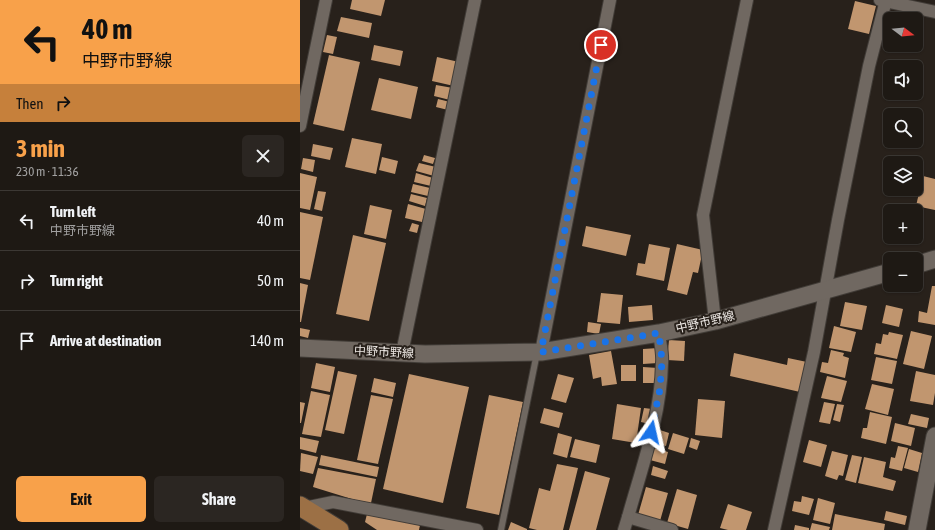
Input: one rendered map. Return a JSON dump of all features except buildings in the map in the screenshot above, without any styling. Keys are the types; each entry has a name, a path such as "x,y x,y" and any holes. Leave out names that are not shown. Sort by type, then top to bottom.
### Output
{"main road":[{"path":"923,263 935,259"},
{"name":"中野市野線","path":"300,348 402,353 539,352 659,333 715,321 883,274"},
{"path":"917,530 935,436"},
{"path":"302,507 339,530"}],"street":[{"path":"300,126 326,0"},
{"path":"402,353 475,0"},
{"path":"539,352 610,0"},
{"path":"715,321 703,216 747,0"},
{"path":"774,530 802,411 869,66 884,1 935,12"},
{"path":"624,530 651,432 660,389 662,361 659,333"},
{"path":"302,507 333,502 477,530"},
{"path":"628,517 672,530"}],"lane":[{"path":"501,530 539,352"}],"route":[{"path":"601,45 541,352 647,333 659,333 662,361 660,389 651,432"}]}
